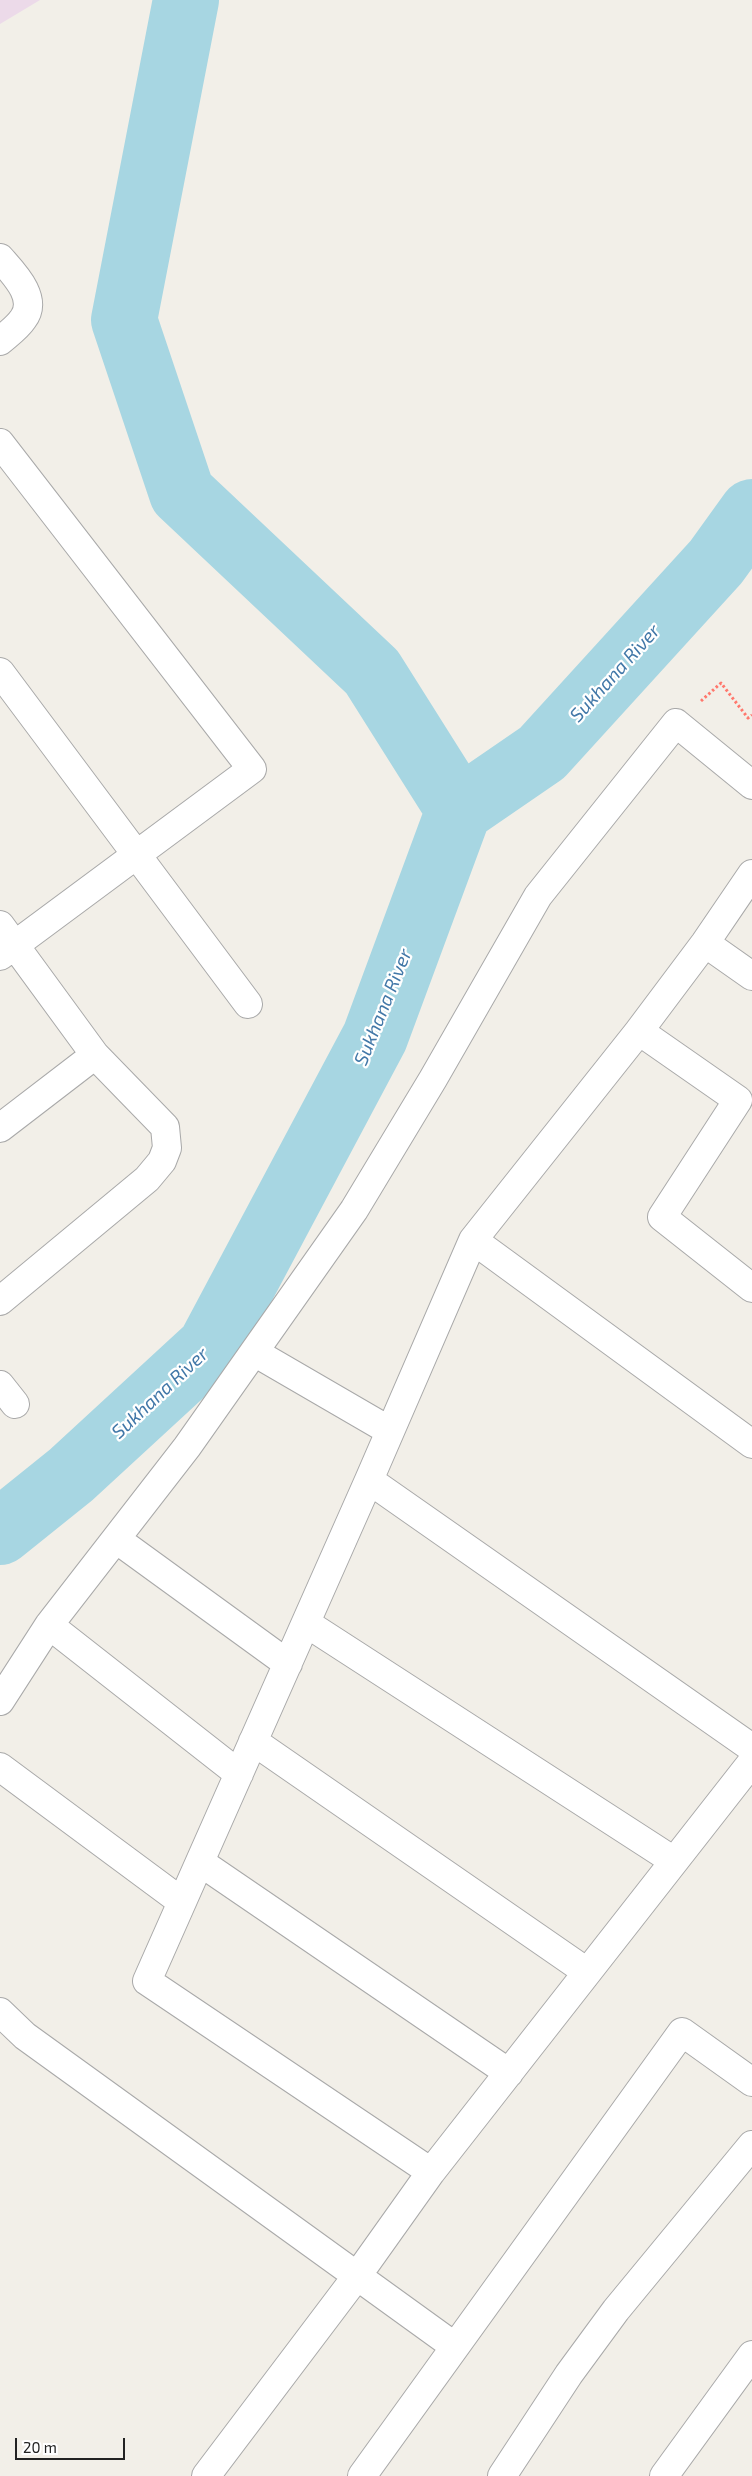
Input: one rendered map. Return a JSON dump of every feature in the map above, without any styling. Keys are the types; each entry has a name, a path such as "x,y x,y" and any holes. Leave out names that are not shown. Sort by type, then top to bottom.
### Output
{"street":[{"path":"0,258 21,282 28,304 24,318 0,341"},
{"path":"0,443 252,769 138,854 5,942 95,1055 165,1127 167,1148 147,1179 0,1301"},
{"path":"0,672 138,854 248,1004"},
{"path":"0,1701 49,1625 187,1448 354,1210 433,1079 538,896 676,723 752,785"},
{"path":"431,2172 147,1982 369,1480 472,1240 639,1031 705,943 752,874"},
{"path":"705,943 752,976"},
{"path":"639,1031 745,1105 662,1217 752,1288"},
{"path":"0,1128 95,1055"},
{"path":"472,1240 752,1444"},
{"path":"254,1352 390,1431"},
{"path":"206,2476 357,2276 431,2172 751,1761 369,1480"},
{"path":"116,1539 288,1664"},
{"path":"306,1623 674,1861"},
{"path":"49,1625 239,1774"},
{"path":"253,1741 587,1972"},
{"path":"0,1768 182,1902"},
{"path":"200,1862 509,2073"},
{"path":"0,2012 25,2036 454,2346"},
{"path":"362,2476 682,2032 752,2082"},
{"path":"502,2476 569,2374 610,2318 752,2144"},
{"path":"664,2476 752,2355"}],"path":[{"path":"676,723 721,683 748,718 752,715"}],"shaded area":[{"path":"0,0 40,0 0,24"}],"waterway":[{"path":"186,0 124,320 182,493 372,672 459,810"},
{"name":"Sukhana River","path":"0,1532 71,1475 210,1347 375,1037 459,810 542,753 716,562 752,512"}]}
